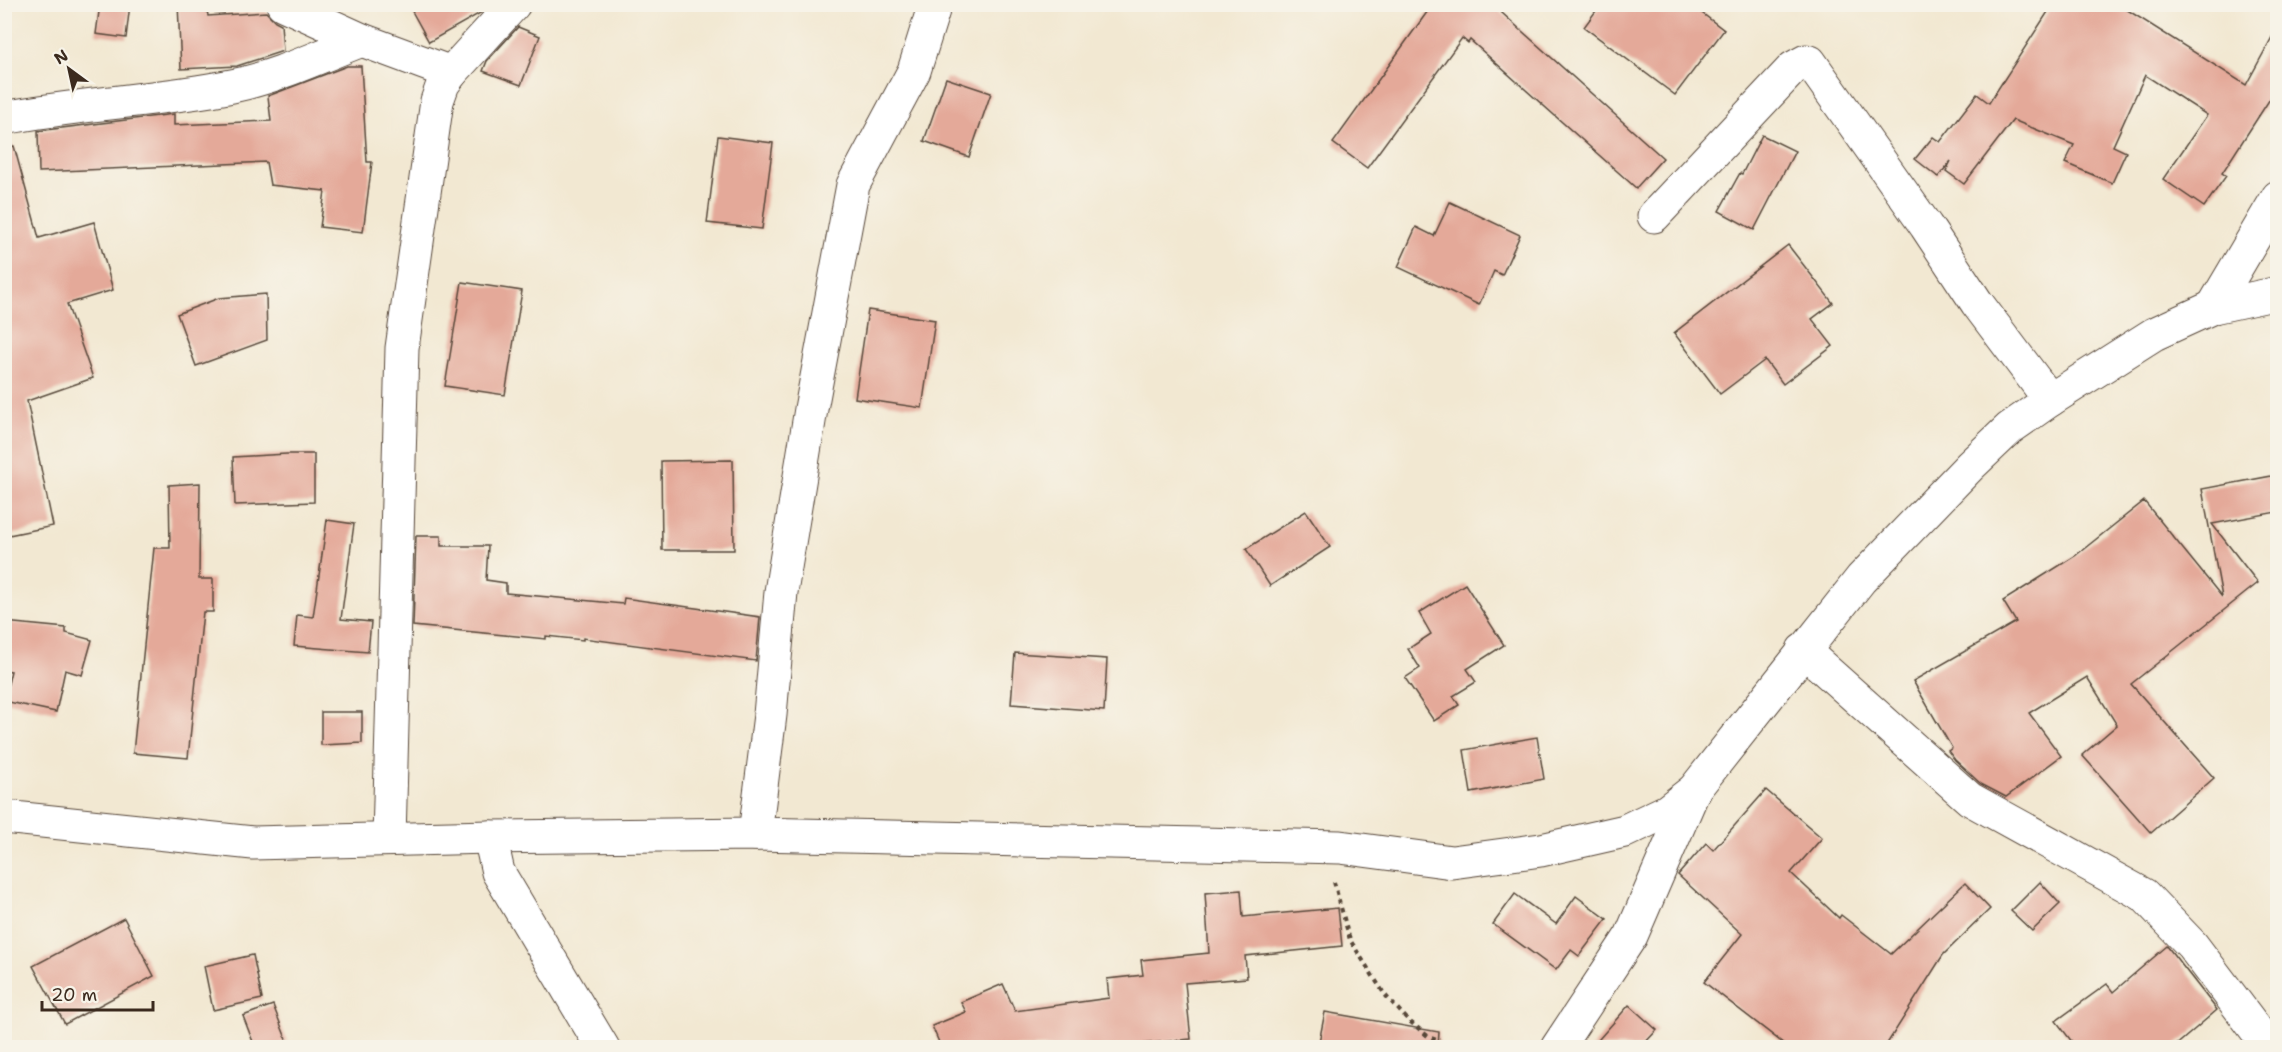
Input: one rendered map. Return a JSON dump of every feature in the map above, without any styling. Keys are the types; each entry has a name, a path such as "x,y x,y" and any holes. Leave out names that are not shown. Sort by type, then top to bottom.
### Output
{"street":[{"path":"283,4 362,40 451,72"},
{"path":"389,839 402,348 437,101 451,72 514,4"},
{"path":"755,834 781,592 813,397 853,185 914,71 935,4"},
{"path":"4,118 48,109 234,86 362,40"},
{"path":"1654,216 1793,68 1806,61 1810,62 1926,226 1977,303 2050,400"},
{"path":"2213,307 2263,226 2277,197"},
{"path":"4,817 253,843 755,834 1324,846 1452,862 1541,850 1625,831 1667,811 1694,790 1861,579 2010,428 2154,334 2213,307 2277,293"},
{"path":"1803,650 1970,799 2144,895 2192,945 2270,1047"},
{"path":"1557,1047 1630,936 1694,790"},
{"path":"490,837 498,872 603,1047"}],"path":[{"path":"1324,846 1350,940 1385,995 1408,1020 1429,1037 1456,1047"}],"building":[{"path":"100,4 130,4 126,38 96,34"},
{"path":"178,4 206,4 208,16 266,12 281,24 283,51 237,66 181,69"},
{"path":"408,4 488,4 482,12 429,42"},
{"path":"1426,4 1492,4 1663,158 1636,188 1470,40 1468,43 1462,38 1367,168 1333,143 1430,8"},
{"path":"1601,4 1690,4 1724,30 1675,95 1584,27"},
{"path":"2053,4 2118,4 2246,85 2277,28 2277,88 2222,173 2226,176 2204,207 2163,179 2207,115 2145,75 2113,146 2126,152 2112,183 2065,163 2074,145 2013,120 1964,184 1946,171 1951,161 1938,177 1915,159 1933,137 1940,142 1977,94 1989,103"},
{"path":"518,27 540,36 521,85 483,71 487,61"},
{"path":"347,66 361,66 367,162 372,162 363,232 320,227 325,191 270,185 266,162 39,172 38,131 174,114 174,125 271,121 268,96"},
{"path":"946,78 991,93 969,157 924,141"},
{"path":"1762,135 1795,151 1754,230 1719,211"},
{"path":"718,136 773,143 762,229 707,223"},
{"path":"14,146 39,238 94,222 113,290 67,304 93,378 27,401 53,526 4,536 4,147"},
{"path":"1450,202 1520,235 1502,275 1494,271 1479,305 1398,267 1416,227 1434,236"},
{"path":"1788,245 1833,303 1812,319 1833,346 1783,384 1765,360 1720,394 1674,333"},
{"path":"462,282 522,291 505,395 445,386"},
{"path":"266,294 267,340 196,366 177,314 219,298"},
{"path":"868,310 935,320 922,408 855,398"},
{"path":"314,454 314,502 235,505 233,457"},
{"path":"733,460 734,550 662,550 661,461"},
{"path":"2277,475 2277,512 2212,524 2258,583 2131,684 2214,778 2151,833 2082,755 2117,725 2087,677 2029,713 2061,756 2006,797 1981,784 1955,760 1948,751 1952,748 1913,681 2016,622 2003,601 2075,556 2144,501 2222,597 2202,489"},
{"path":"200,483 199,579 213,579 213,612 203,612 188,758 133,753 154,548 170,548 169,485"},
{"path":"1306,511 1330,547 1270,586 1246,549"},
{"path":"327,520 354,524 341,619 371,622 368,652 294,646 297,615 313,617"},
{"path":"416,536 441,536 441,546 488,546 486,580 506,583 506,593 623,604 624,598 760,617 756,661 583,638 583,640 546,636 546,639 413,626"},
{"path":"1465,584 1504,645 1467,669 1476,682 1453,696 1459,705 1434,721 1405,678 1420,668 1408,649 1431,634 1419,613"},
{"path":"4,622 66,628 66,633 92,640 82,675 65,670 56,712 4,701 11,671 4,670"},
{"path":"1015,653 1107,659 1104,711 1011,704"},
{"path":"321,712 362,712 362,743 321,745"},
{"path":"1537,737 1544,779 1471,793 1464,750"},
{"path":"1766,790 1822,838 1791,873 1839,918 1841,915 1891,954 1965,883 1990,909 1943,955 1885,1047 1788,1047 1704,982 1742,934 1678,875 1706,843 1713,850"},
{"path":"2040,882 2060,904 2032,931 2011,911"},
{"path":"1241,890 1243,917 1338,908 1342,946 1245,956 1247,978 1185,983 1191,1039 1111,1047 941,1047 932,1026 966,1012 961,1002 1003,984 1015,1011 1109,998 1107,979 1143,975 1141,960 1209,953 1205,893"},
{"path":"1515,894 1556,924 1576,896 1607,919 1579,956 1571,950 1556,970 1493,924"},
{"path":"124,918 154,976 65,1024 33,966"},
{"path":"2167,946 2217,1010 2174,1047 2076,1047 2056,1021 2107,984 2113,992"},
{"path":"253,955 262,999 213,1010 204,966"},
{"path":"273,1005 287,1041 270,1047 255,1047 243,1016"},
{"path":"1629,1005 1657,1030 1641,1047 1592,1047"},
{"path":"1325,1012 1439,1032 1438,1047 1318,1047"}]}
